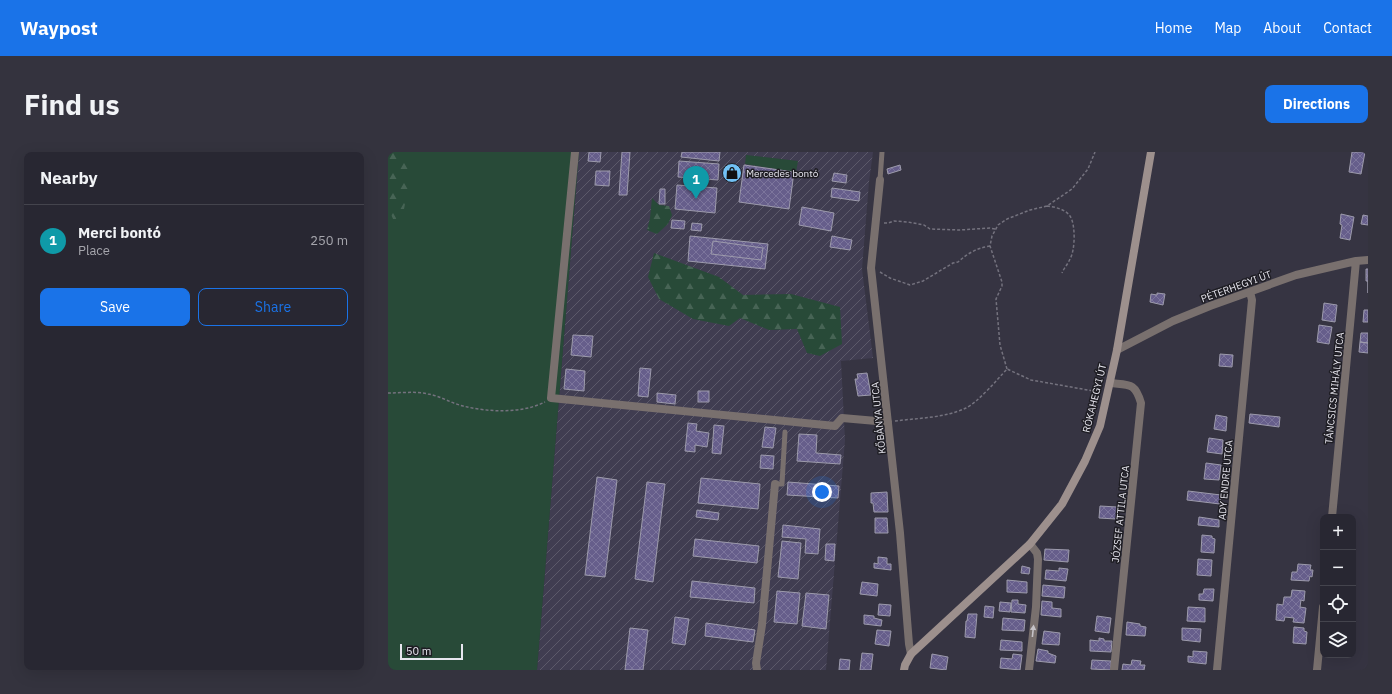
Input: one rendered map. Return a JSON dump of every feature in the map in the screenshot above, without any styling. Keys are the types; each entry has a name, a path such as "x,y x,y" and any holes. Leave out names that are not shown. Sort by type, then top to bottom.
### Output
{"street":[{"path":"575,152 552,398 835,426 842,418 888,422"},
{"name":"RÓKAHEGYI ÚT","path":"911,654 1030,544 1062,504 1086,461 1100,426 1117,350 1150,152"},
{"name":"KŐBÁNYA UTCA","path":"880,180 872,272 900,533 908,644 911,654"},
{"name":"PÉTERHEGYI ÚT","path":"1117,350 1173,321 1296,275 1356,261 1368,260"},
{"name":"TÁNCSICS MIHÁLY UTCA","path":"1332,514 1356,261"},
{"name":"ADY ENDRE UTCA","path":"1217,670 1252,300 1250,292"},
{"name":"JÓZSEF ATTILA UTCA","path":"1110,383 1130,385 1138,391 1141,403 1114,670"},
{"path":"757,670 756,664 762,625 775,484"},
{"path":"1029,670 1036,607 1038,559 1037,553 1030,544"},
{"path":"1317,670 1322,622"},
{"path":"904,670 911,654"}],"lane":[{"path":"880,180 882,152"},
{"path":"775,484 782,484 785,432"}],"path":[{"path":"1095,152 1088,169 1072,189 1047,206 1030,210 1007,219 998,225 992,236 990,246 1002,282 1002,286 996,299 1000,346 1007,369 1031,380 1107,394"},
{"path":"1047,206 1060,208 1070,216 1073,228 1074,239 1071,258 1062,273"},
{"path":"875,225 881,222 888,223 894,221 924,225 930,229 960,230 990,228 995,230"},
{"path":"872,272 876,271 883,273 890,278 910,285 922,281 953,263 958,262 966,254 976,249 990,246"},
{"path":"888,422 952,413 967,407 993,384 1007,369"},
{"path":"388,392 426,393 463,406 487,410 513,410 534,407 552,398"}],"shaded area":[{"path":"579,152 873,152 862,269 873,358 841,361 845,440 826,670 537,670"}],"green space":[{"path":"388,152 579,152 537,670 388,670"},
{"path":"388,152 411,152 411,174 404,209 394,221 388,208"},
{"path":"746,155 798,161 796,172 745,164"},
{"path":"652,198 659,205 669,206 672,215 668,224 657,234 647,230"},
{"path":"654,253 719,277 743,295 791,294 840,307 842,344 820,356 807,353 797,329 769,330 740,318 729,326 693,319 659,299 648,277"}],"building":[{"path":"589,152 601,152 600,162 588,161"},
{"path":"622,152 630,152 627,195 619,195"},
{"path":"682,152 720,152 719,161 681,157"},
{"path":"1352,152 1365,152 1361,174 1349,172"},
{"path":"679,161 719,164 718,180 678,177"},
{"path":"744,165 794,172 789,209 739,202"},
{"path":"900,165 901,170 888,174 887,169"},
{"path":"596,171 610,171 609,186 595,185"},
{"path":"834,173 847,175 846,183 832,181"},
{"path":"677,185 717,188 715,213 675,209"},
{"path":"832,188 860,192 859,201 831,197"},
{"path":"660,189 665,189 665,204 659,204"},
{"path":"802,207 834,213 831,231 799,225"},
{"path":"1341,214 1354,217 1350,240 1340,238 1342,225 1340,224"},
{"path":"1363,215 1368,216 1368,225 1361,224"},
{"path":"672,220 685,221 684,229 671,228"},
{"path":"692,223 702,224 701,231 691,230"},
{"path":"690,236 768,244 765,269 688,261"},
{"path":"832,236 852,240 850,250 830,247"},
{"path":"713,241 763,248 761,260 711,254"},
{"path":"1366,269 1368,269 1368,281 1366,281"},
{"path":"1157,293 1165,294 1163,305 1150,302 1151,294 1157,295"},
{"path":"1324,303 1337,305 1335,322 1322,320"},
{"path":"1364,310 1368,310 1368,322 1363,322"},
{"path":"1319,325 1332,327 1329,344 1317,342"},
{"path":"1361,333 1368,333 1368,343 1360,342"},
{"path":"573,335 593,336 591,357 571,355"},
{"path":"1360,342 1368,343 1368,353 1359,352"},
{"path":"1220,354 1233,355 1232,367 1219,366"},
{"path":"640,368 651,369 648,397 638,396"},
{"path":"566,369 585,371 584,391 564,389"},
{"path":"867,373 871,395 858,396 855,379 858,379 857,374"},
{"path":"698,391 709,391 709,402 698,402"},
{"path":"657,393 676,395 675,404 657,402"},
{"path":"1250,414 1280,417 1279,427 1249,423"},
{"path":"1216,415 1227,417 1226,431 1214,429"},
{"path":"688,423 697,424 696,431 709,433 707,447 695,445 695,452 685,451"},
{"path":"714,425 724,426 721,454 712,453"},
{"path":"765,427 776,428 773,448 762,447"},
{"path":"799,434 817,435 816,453 841,455 840,464 797,461"},
{"path":"1209,438 1223,440 1222,454 1207,452"},
{"path":"761,455 774,456 773,469 760,468"},
{"path":"1206,463 1221,465 1219,480 1204,479"},
{"path":"597,477 617,480 605,577 585,575"},
{"path":"701,478 760,484 758,509 698,503"},
{"path":"647,482 665,484 653,582 635,579"},
{"path":"788,482 839,486 838,498 787,495"},
{"path":"1188,491 1221,495 1220,504 1187,500"},
{"path":"887,492 888,512 874,512 873,503 871,503 871,493"},
{"path":"1100,506 1117,507 1116,519 1099,518"},
{"path":"697,510 719,513 718,520 696,517"},
{"path":"1199,517 1219,520 1219,527 1198,525"},
{"path":"875,518 887,518 888,533 875,533"},
{"path":"783,525 820,529 818,554 805,553 806,539 782,537"},
{"path":"1202,535 1212,536 1212,538 1215,539 1214,553 1201,552"},
{"path":"695,539 759,546 757,563 693,556"},
{"path":"782,541 801,543 798,579 778,577"},
{"path":"826,544 835,544 834,561 825,560"},
{"path":"1045,549 1069,550 1068,562 1044,560"},
{"path":"878,557 887,558 887,564 891,564 891,570 874,568 874,563 878,564"},
{"path":"1198,559 1212,560 1211,576 1197,575"},
{"path":"1298,564 1311,565 1310,570 1313,570 1312,577 1310,576 1309,581 1291,580 1292,572 1297,572"},
{"path":"1022,566 1030,568 1029,574 1021,573"},
{"path":"1059,568 1068,569 1066,581 1045,579 1046,570 1059,571"},
{"path":"1007,580 1027,582 1027,593 1007,592"},
{"path":"692,581 755,588 754,603 690,597"},
{"path":"862,582 878,584 877,596 860,594"},
{"path":"1043,585 1065,587 1064,598 1042,596"},
{"path":"1204,589 1214,589 1213,601 1199,600 1199,594 1203,594"},
{"path":"1292,590 1305,591 1304,601 1301,600 1300,607 1306,608 1304,623 1293,622 1294,618 1285,617 1284,621 1276,620 1277,604 1283,605 1284,597 1291,597"},
{"path":"777,591 800,593 797,624 774,622"},
{"path":"806,593 829,595 826,629 802,626"},
{"path":"1012,600 1018,600 1018,604 1026,605 1025,613 1011,612"},
{"path":"1042,601 1052,602 1052,608 1061,609 1061,617 1041,615"},
{"path":"1000,602 1011,603 1010,612 999,611"},
{"path":"879,604 891,605 890,616 878,615"},
{"path":"985,606 994,607 993,618 984,617"},
{"path":"1188,607 1205,608 1205,622 1187,621"},
{"path":"968,614 977,614 975,638 965,637"},
{"path":"864,615 874,616 874,618 882,620 881,626 864,624"},
{"path":"1097,616 1111,618 1109,633 1095,631"},
{"path":"675,617 689,619 685,645 672,643"},
{"path":"1003,618 1025,620 1024,631 1002,630"},
{"path":"1127,622 1140,624 1140,626 1146,627 1145,636 1126,635"},
{"path":"706,623 755,630 753,642 705,636"},
{"path":"1294,627 1304,628 1304,631 1307,632 1306,644 1293,643"},
{"path":"630,628 648,630 643,670 625,670"},
{"path":"1182,628 1201,629 1200,642 1182,640"},
{"path":"877,630 891,631 889,646 875,644"},
{"path":"1044,631 1060,633 1059,645 1042,644"},
{"path":"1099,638 1104,639 1104,641 1112,641 1111,652 1090,651 1090,640 1099,641"},
{"path":"1001,640 1022,642 1022,651 1000,650"},
{"path":"1038,649 1048,651 1048,653 1056,656 1055,663 1036,661"},
{"path":"1193,651 1207,652 1206,664 1188,662 1188,656 1193,657"},
{"path":"862,653 873,654 871,670 860,670"},
{"path":"932,654 948,657 946,670 930,668"},
{"path":"1013,654 1022,655 1020,670 1000,668 1001,658 1012,659"},
{"path":"840,659 850,660 849,670 839,670"},
{"path":"1092,660 1111,661 1111,670 1091,669"},
{"path":"1132,660 1141,661 1140,665 1145,665 1144,670 1122,670 1123,664 1131,665"}],"place":[{"name":"Mercedes bontó","path":"732,173"},
{"name":"Merci bontó","path":"696,199"}]}
